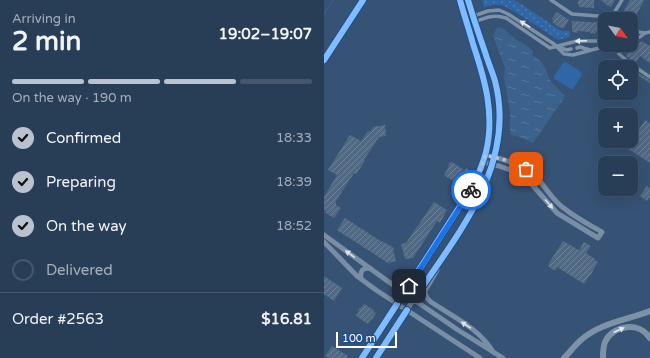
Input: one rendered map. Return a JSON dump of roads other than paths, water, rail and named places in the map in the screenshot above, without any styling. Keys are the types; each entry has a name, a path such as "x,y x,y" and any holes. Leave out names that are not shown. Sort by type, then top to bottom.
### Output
{"highway":[{"path":"564,358 581,339 591,332 604,326 650,312"},
{"path":"603,358 605,343 609,335 617,330 629,326 641,330 650,338"}],"main road":[{"path":"362,358 473,186 485,155 488,134 489,108 482,71 460,0"},
{"path":"376,358 463,226 483,188 494,157 499,137 499,104 495,81 468,0"},
{"path":"483,162 519,173 527,179 557,213 598,238 602,232 565,210 526,169 514,162 485,155"},
{"path":"324,235 404,293 502,358"},
{"path":"324,242 361,278 376,290 480,358"},
{"path":"441,260 425,291 427,298 473,329 489,344 493,353"},
{"path":"361,278 360,273 366,268 370,268"}],"street":[{"path":"551,0 572,14 598,17"},
{"path":"615,12 622,0"},
{"path":"465,19 488,11 500,10 557,46 567,50 571,49"},
{"path":"467,25 492,16 500,16 506,18 550,48 577,41 598,42"},
{"path":"638,32 650,32"},
{"path":"638,37 644,33"},
{"path":"557,46 564,54 573,55 598,48"},
{"path":"577,48 580,47 591,50"},
{"path":"618,52 631,64 650,77"}],"water":[{"path":"498,27 504,29 533,51 532,55 542,63 551,82 565,96 533,143 513,136 510,133 510,112 504,77 505,68 493,36"}],"waterway":[{"path":"324,14 333,0"}]}
